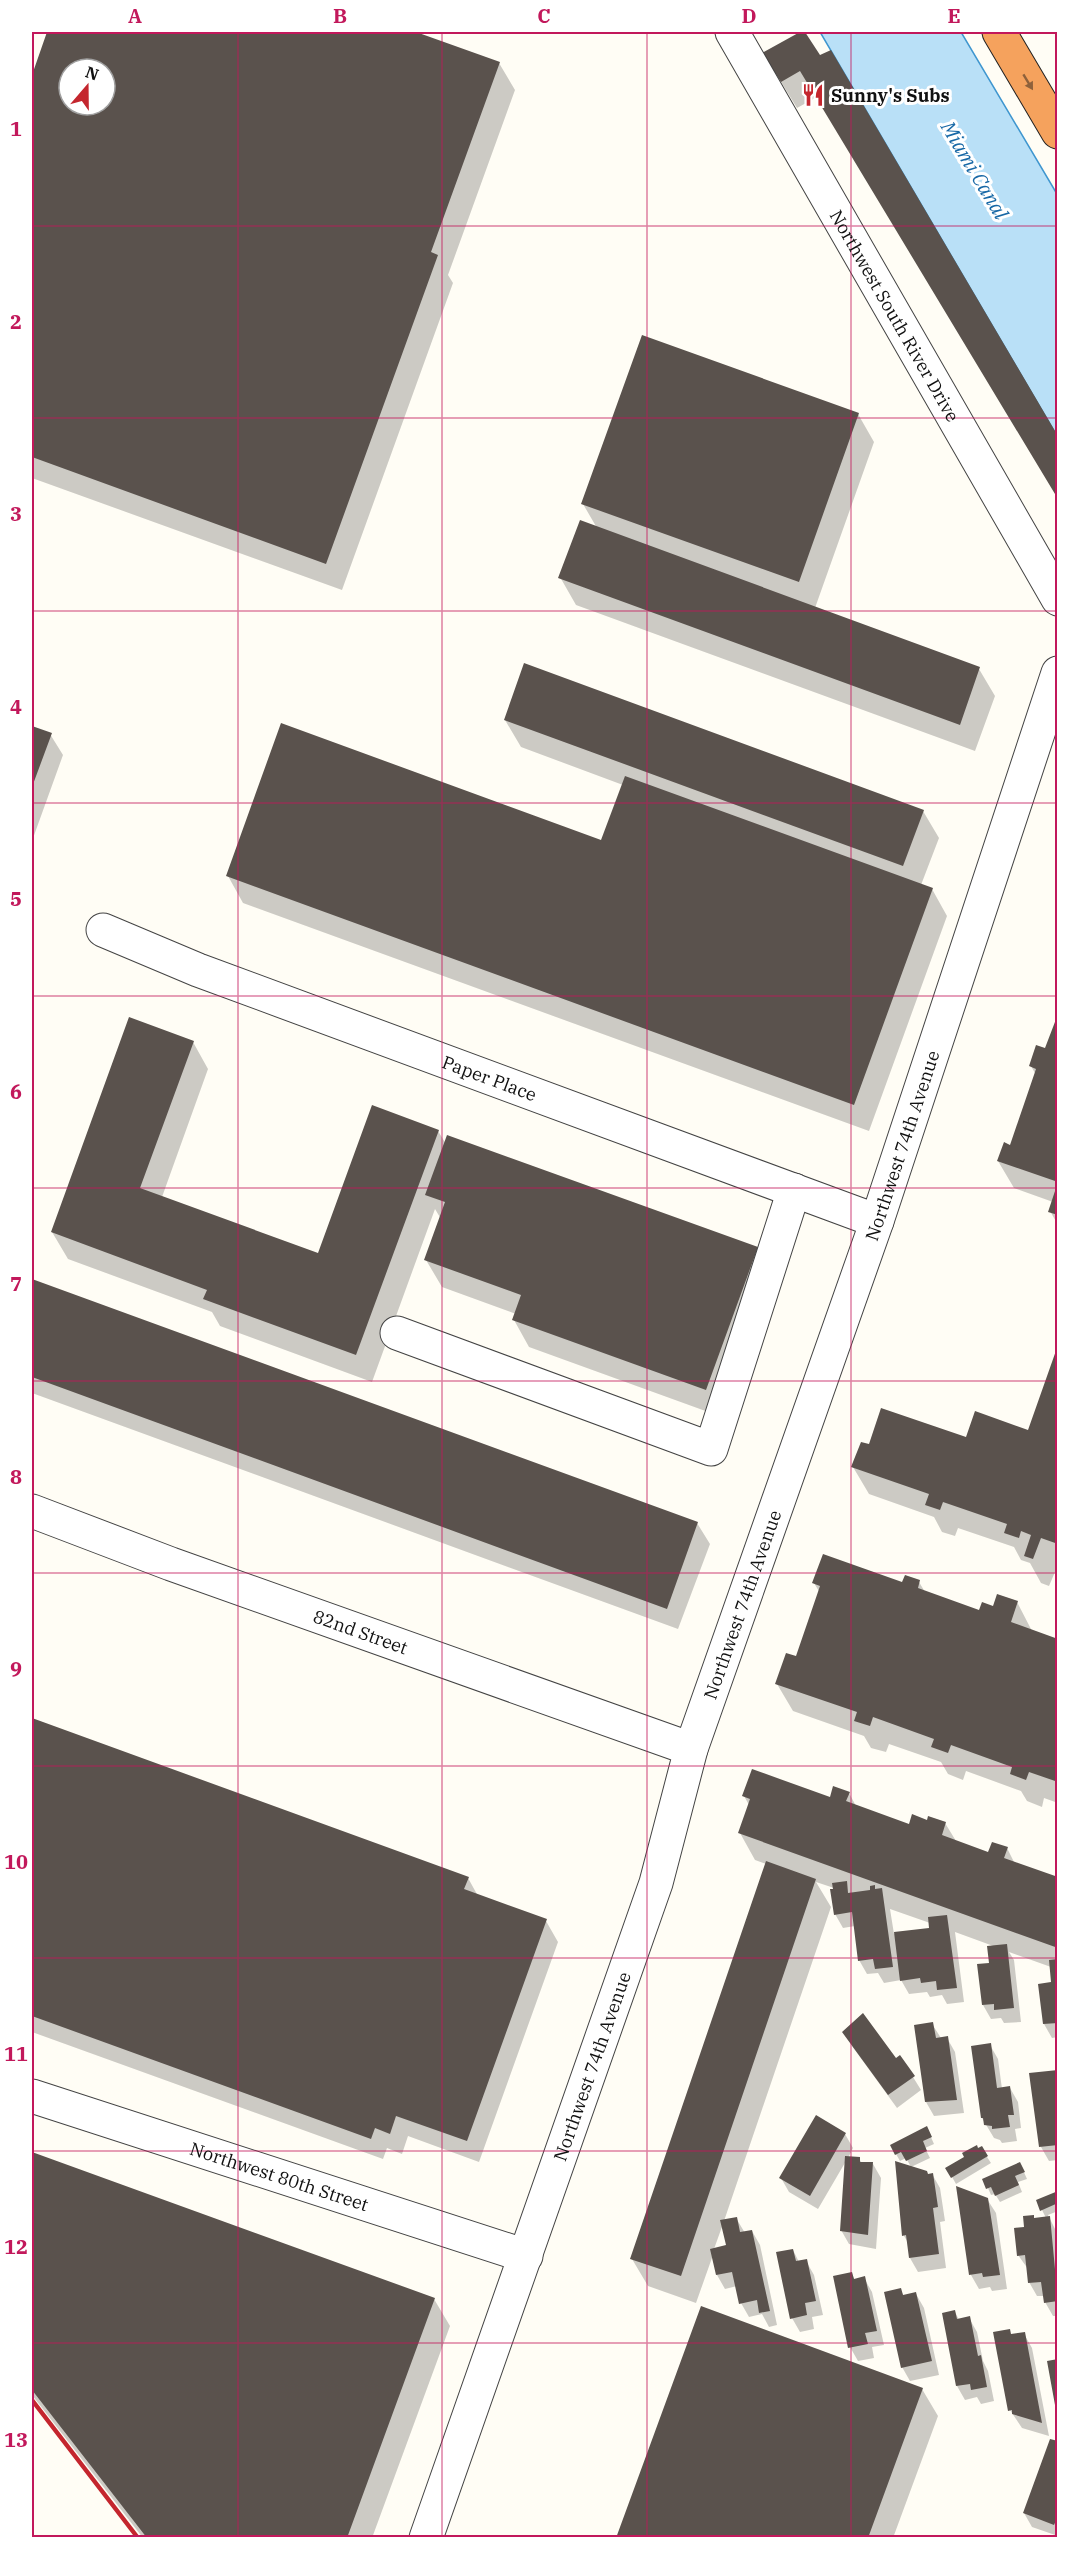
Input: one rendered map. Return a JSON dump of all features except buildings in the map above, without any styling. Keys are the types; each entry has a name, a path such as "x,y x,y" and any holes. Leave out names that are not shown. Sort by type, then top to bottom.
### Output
{"highway":[{"path":"999,32 1058,132"}],"street":[{"name":"Northwest South River Drive","path":"732,32 1058,599"},
{"name":"Northwest 74th Avenue","path":"426,2538 656,1882 691,1749 877,1221 1058,673"},
{"name":"Paper Place","path":"103,930 198,970 877,1221"},
{"path":"397,1333 711,1449 794,1190"},
{"name":"82nd Street","path":"32,1511 171,1564 691,1749"},
{"name":"Northwest 80th Street","path":"32,2096 526,2256"}],"water":[{"name":"Miami Canal","path":"820,32 961,32 1057,194 1057,436"}],"railway":[{"path":"32,2400 138,2538"}],"place":[{"name":"Sunny's Subs","path":"813,95"}]}
